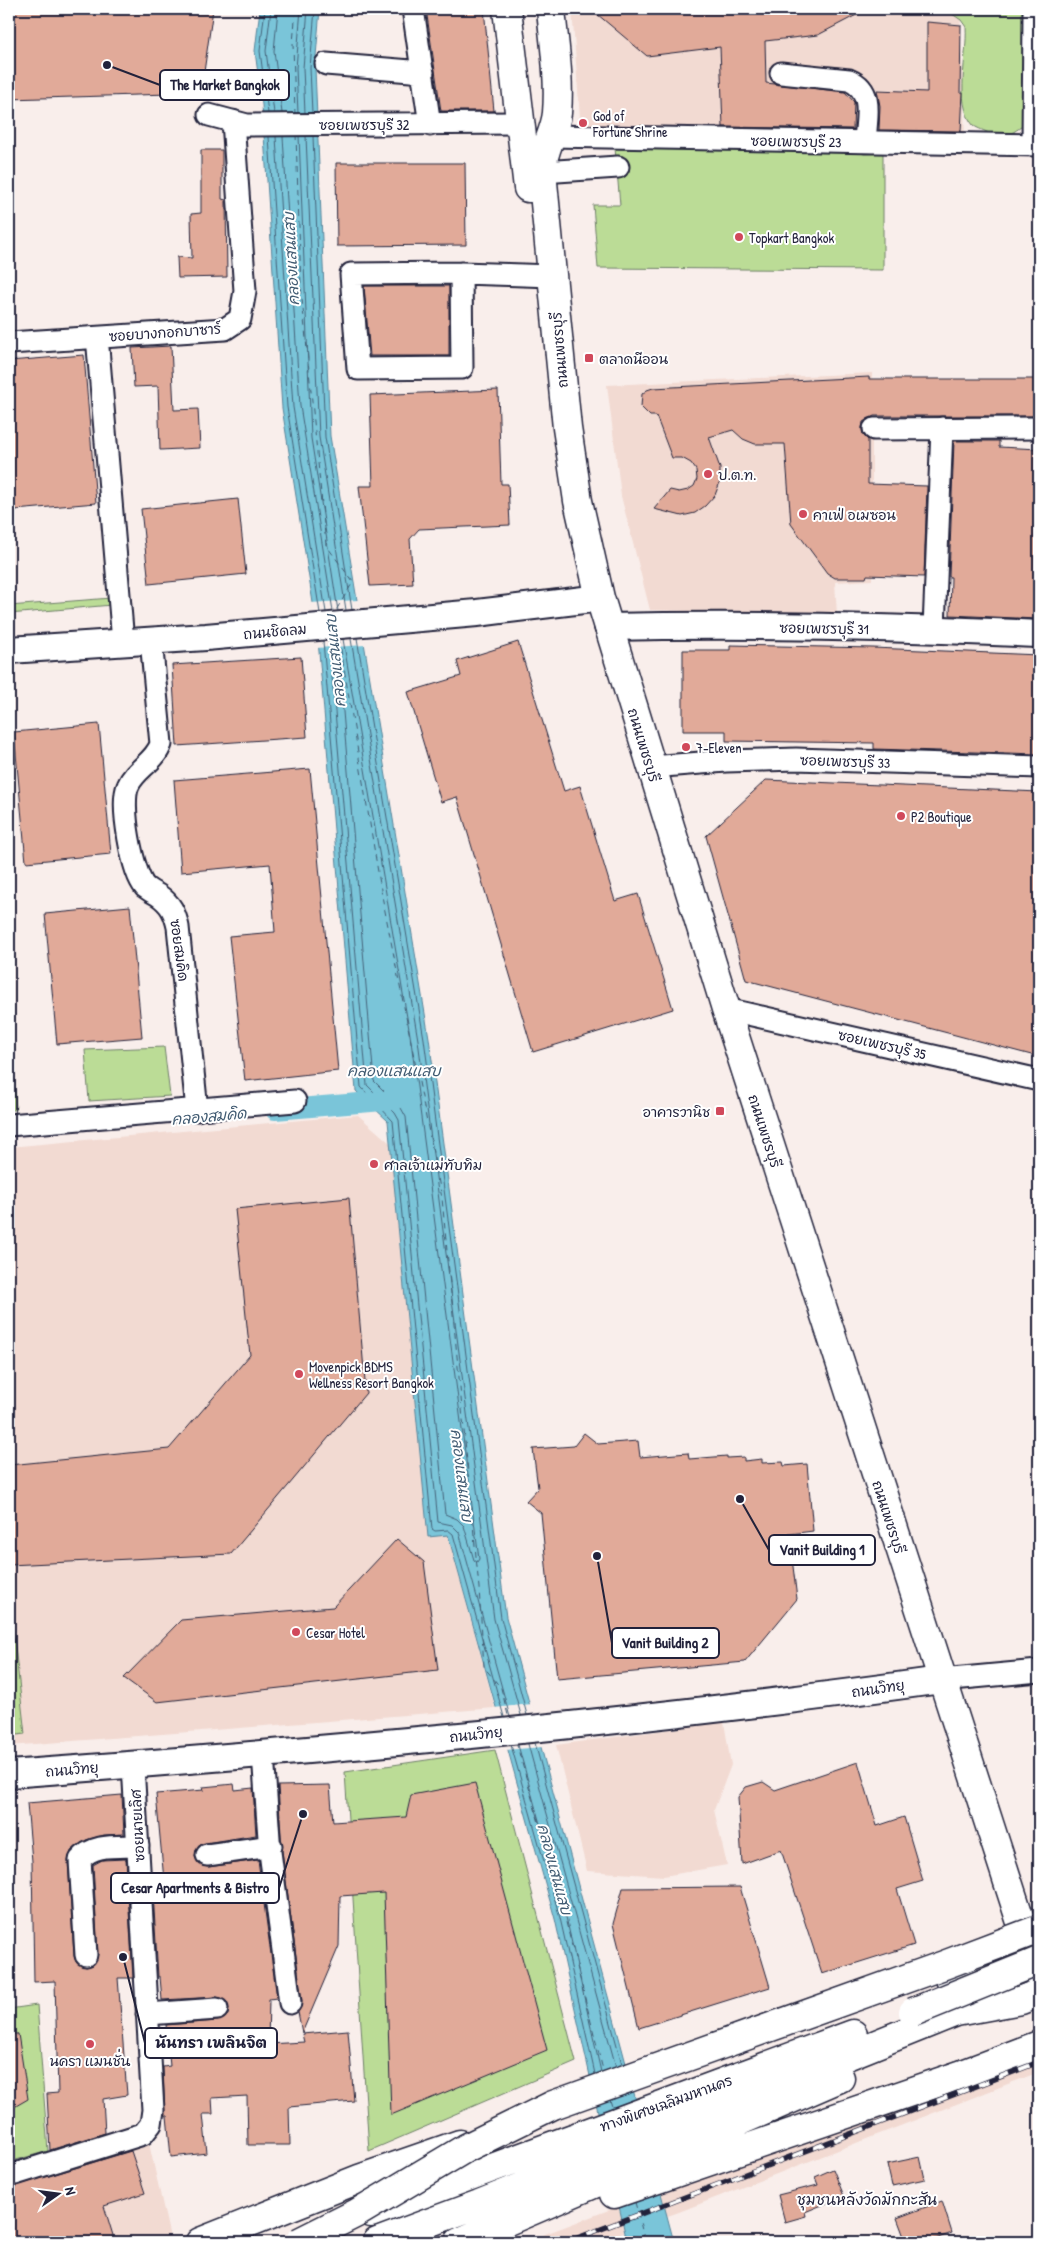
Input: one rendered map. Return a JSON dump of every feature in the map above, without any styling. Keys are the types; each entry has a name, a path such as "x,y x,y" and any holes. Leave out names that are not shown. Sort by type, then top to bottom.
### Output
{"main road":[{"name":"ถนนเพชรบุรี","path":"507,9 520,123 538,249 552,273"},
{"name":"ถนนเพชรบุรี","path":"551,9 558,91 557,114 552,136 542,158 542,172 571,455 578,501 600,598 726,1009 942,1680 1036,1946 1039,1978"},
{"path":"299,2242 357,2213 466,2148 553,2105 944,1965 1039,1916"},
{"path":"944,1965 1036,1946"},
{"path":"200,2242 359,2179 1036,1946"},
{"name":"ทางพิเศษเฉลิมมหานคร","path":"292,2242 913,2012 1036,1946"},
{"path":"459,2242 1030,1996"},
{"name":"ทางพิเศษเฉลิมมหานคร","path":"377,2242 479,2204 956,2012 1030,1996"},
{"path":"483,2242 1039,2045"}],"street":[{"path":"413,9 430,125"},
{"path":"1034,9 1036,145"},
{"path":"326,64 423,72"},
{"path":"781,73 849,80 858,84 865,92 867,101 865,142"},
{"name":"ซอยเพชรบุรี 32","path":"209,114 240,123 430,125 520,123"},
{"name":"ซอยบางกอกบาซาร์","path":"9,343 225,329 240,319 246,291 240,123"},
{"name":"ซอยเพชรบุรี 23","path":"552,136 1036,145"},
{"path":"542,172 618,167"},
{"path":"461,273 462,368 358,369 351,274 461,273 552,273"},
{"path":"98,348 123,642"},
{"path":"934,629 942,428"},
{"path":"874,429 1039,428"},
{"name":"ถนนชิดลม","path":"9,650 206,637 477,613 600,598"},
{"name":"ซอยเพชรบุรี 31","path":"608,627 934,629 1039,634"},
{"name":"ซอยสมคิด","path":"151,640 160,744 158,752 133,776 126,788 126,834 137,870 145,886 166,900 174,911 197,1110"},
{"name":"ซอยเพชรบุรี 33","path":"651,767 726,761 796,759 1039,767"},
{"name":"ซอยเพชรบุรี 35","path":"726,1009 1039,1080"},
{"path":"9,1125 295,1101"},
{"path":"942,1680 1039,1671"},
{"name":"ถนนวิทยุ","path":"9,1774 263,1754 556,1726 789,1701 942,1680"},
{"path":"263,1754 270,1846 290,2002"},
{"name":"ซอยนายเลิศ","path":"9,2176 143,2134 151,2124 153,2110 133,1764"},
{"path":"86,1955 80,1860 86,1853 95,1848 138,1846"},
{"path":"208,1855 270,1846"},
{"path":"148,2014 217,2009"}],"shaded area":[{"path":"572,9 960,9 965,139 581,131"},
{"path":"872,373 872,580 835,582 837,615 650,610 621,496 607,385"},
{"path":"358,1115 390,1143 428,1536 448,1535 495,1708 9,1746 9,1147"},
{"path":"724,1722 731,1765 714,1810 727,1865 664,1876 587,1871 556,1745"},
{"path":"1039,2048 1039,2072 679,2212 595,2242 524,2242"},
{"path":"148,2139 171,2242 56,2242 37,2175"}],"green space":[{"path":"945,9 1036,9 1028,121 1014,132 998,136 993,135 974,126 967,115 963,91 966,27 961,20"},
{"name":"Topkart Bangkok","path":"615,148 883,150 883,270 598,268 593,205 620,205"},
{"path":"111,598 112,605 9,614 9,606"},
{"path":"9,1000 16,1110 9,1110"},
{"path":"164,1047 170,1096 89,1101 85,1050"},
{"path":"9,1610 11,1611 25,1734 9,1736"},
{"path":"495,1750 576,2062 369,2151 345,1772"},
{"path":"37,2005 48,2151 9,2162 9,2009"}],"water":[{"name":"คลองแสนแสบ","path":"260,9 320,9 315,68 330,436 429,1038 506,1617 674,2242 627,2242 555,1919 448,1535 428,1537 388,1121 356,1091 317,628 282,408 262,105 255,51"}],"pier":[{"path":"358,600 366,645 316,648 310,603"},
{"path":"532,1704 543,1747 505,1750 493,1708"}],"building":[{"path":"9,9 213,9 201,93 9,99"},
{"path":"426,9 484,9 494,111 441,111"},
{"path":"591,9 868,9 818,35 765,41 766,83 845,92 854,102 853,129 723,127 720,47 647,56"},
{"path":"927,22 961,25 960,93 963,93 961,131 879,130 880,106 877,90 927,92"},
{"path":"201,150 222,150 222,199 226,200 227,277 178,278 177,257 192,258 191,214 201,213"},
{"path":"336,163 465,163 466,245 337,246"},
{"path":"364,286 449,286 449,356 370,356"},
{"path":"171,346 174,410 198,409 200,448 160,450 158,386 134,387 132,348"},
{"path":"84,355 96,503 15,510 9,438 9,361"},
{"path":"869,377 869,379 1039,379 1039,416 874,416 863,422 863,435 868,440 868,484 927,486 924,577 867,575 866,578 835,578 827,573 791,524 785,444 755,444 743,439 733,430 709,437 720,468 720,482 715,495 705,506 695,513 682,516 654,509 670,490 679,492 688,490 694,486 697,479 696,470 691,463 682,458 672,458 656,416 650,416 641,407 642,394 647,390 653,388"},
{"path":"498,390 501,484 508,484 510,525 419,529 410,539 413,584 370,586 359,486 373,486 370,395"},
{"path":"954,441 999,441 999,447 1039,449 1037,619 950,615 951,577 949,577"},
{"path":"238,499 246,574 149,584 141,509"},
{"path":"518,642 564,791 580,786 615,901 638,894 673,1009 533,1052 457,797 441,802 408,692 461,676 457,661"},
{"path":"730,645 873,648 1039,655 1039,754 874,749 874,743 726,741 726,731 683,731 683,650 730,650"},
{"path":"301,657 307,737 177,746 172,665"},
{"path":"99,724 111,854 26,862 14,732"},
{"path":"310,769 338,1071 245,1081 229,936 275,932 270,864 181,872 174,780"},
{"path":"766,780 1039,792 1039,1057 746,980 706,836"},
{"path":"130,906 142,1037 57,1044 45,914"},
{"name":"Movenpick BDMS Wellness Resort Bangkok","path":"349,1198 366,1393 231,1554 9,1565 9,1465 169,1449 250,1355 235,1209"},
{"path":"584,1433 598,1444 638,1441 640,1457 688,1453 689,1459 727,1456 727,1458 744,1457 744,1461 762,1459 762,1463 783,1462 784,1466 807,1464 813,1531 789,1534 797,1599 745,1662 557,1679 541,1513 526,1501 538,1488 533,1449 574,1446"},
{"path":"397,1539 424,1562 438,1670 157,1702 124,1678 181,1620 333,1607"},
{"path":"858,1762 877,1826 904,1817 923,1881 897,1889 914,1945 822,1974 781,1850 742,1864 738,1797 746,1787 763,1782 775,1790"},
{"path":"475,1783 547,2050 391,2115 384,1893 340,1896 339,1946 302,2033 298,2012 302,2001 282,1851 278,1786 330,1785 333,1822 406,1817 411,1795"},
{"path":"234,1784 235,1790 253,1788 256,1835 205,1843 196,1850 195,1857 202,1866 208,1867 258,1860 277,1998 269,1999 268,2044 304,2042 302,2034 348,2030 354,2101 289,2107 290,2145 248,2145 247,2096 212,2098 213,2114 203,2114 207,2153 171,2157 167,2116 165,2116 163,2067 170,2066 166,2025 218,2021 228,2015 229,2009 227,2002 217,1997 162,2000 160,1977 158,1977 153,1892 165,1891 156,1794 204,1790 203,1787"},
{"path":"122,1795 124,1834 104,1835 86,1840 71,1851 68,1861 74,1956 76,1962 86,1967 93,1965 98,1954 93,1865 102,1860 126,1859 133,1978 118,1978 127,2095 103,2099 105,2133 50,2150 47,2094 58,2093 55,1981 34,1982 32,1861 27,1803"},
{"path":"740,1887 770,1987 639,2028 613,1924 623,1888"},
{"path":"9,2034 18,2034 28,2099 9,2110"},
{"path":"131,2151 145,2193 104,2206 115,2242 9,2242 9,2188"},
{"path":"920,2157 925,2179 892,2186 887,2164"},
{"path":"833,2169 844,2196 805,2212 806,2216 785,2222 778,2195 818,2185 815,2177"},
{"path":"942,2201 952,2233 927,2242 906,2242 897,2218"}],"waterway":[{"name":"คลองสมคิด","path":"275,1110 395,1100"}],"ferry route":[{"path":"295,115 293,43 296,9"},
{"path":"296,134 301,288 326,545 353,582 335,612"},
{"path":"339,638 382,896 442,1198 479,1588 484,1667 501,1688 509,1719"},
{"path":"516,1742 557,1886 604,2074"},
{"path":"610,2100 613,2110"},
{"path":"635,2202 645,2242"}],"railway":[{"path":"567,2242 1039,2062"}],"place":[{"name":"The Market Bangkok","path":"107,65"},
{"name":"God of Fortune Shrine","path":"583,123"},
{"name":"Topkart Bangkok","path":"739,237"},
{"name":"ตลาดนีออน","path":"589,358"},
{"name":"ป.ต.ท.","path":"708,474"},
{"name":"คาเฟ่ อเมซอน","path":"803,514"},
{"name":"7-Eleven","path":"686,747"},
{"name":"P2 Boutique","path":"901,816"},
{"name":"อาคารวานิช","path":"720,1111"},
{"name":"ศาลเจ้าแม่ทับทิม","path":"374,1164"},
{"name":"Movenpick BDMS Wellness Resort Bangkok","path":"299,1374"},
{"name":"Vanit Building 1","path":"740,1499"},
{"name":"Vanit Building 2","path":"597,1556"},
{"name":"Cesar Hotel","path":"296,1632"},
{"name":"Cesar Apartments & Bistro","path":"303,1814"},
{"name":"นันทรา เพลินจิต","path":"123,1957"},
{"name":"นครา แมนชั่น","path":"90,2044"}],"district":[{"name":"ชุมชนหลังวัดมักกะสัน","path":"867,2199"}]}
